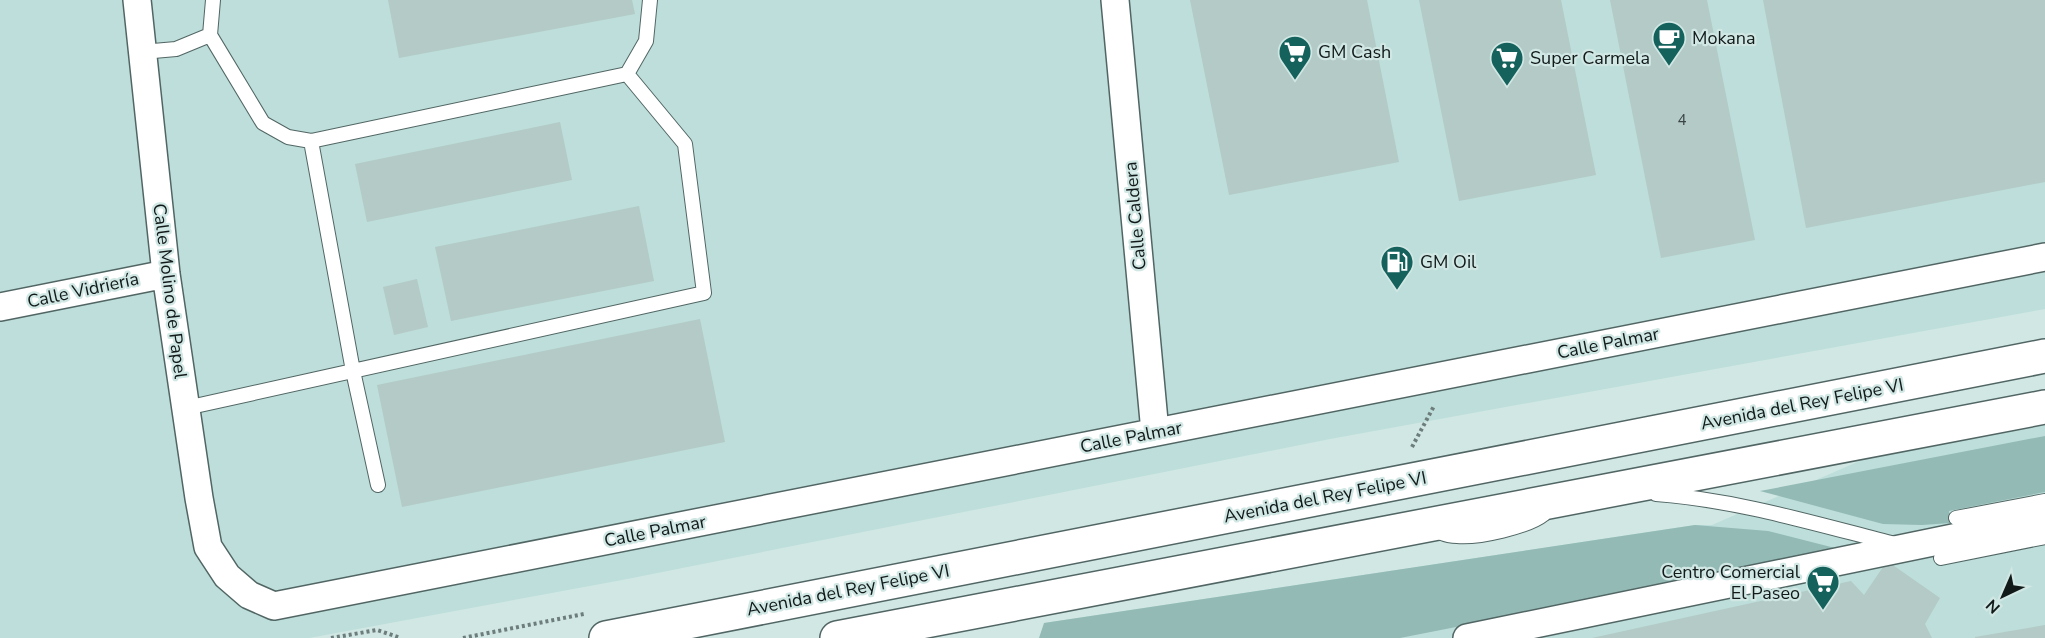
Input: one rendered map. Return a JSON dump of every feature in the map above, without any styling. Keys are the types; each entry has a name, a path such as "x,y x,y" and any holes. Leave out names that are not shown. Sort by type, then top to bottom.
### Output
{"main road":[{"name":"Avenida del Rey Felipe VI","path":"606,638 2045,356"},
{"path":"837,638 2045,407"}],"street":[{"name":"Calle Molino de Papel","path":"137,0 166,274 186,408 208,547 227,576"},
{"name":"Calle Caldera","path":"1115,0 1155,432"},
{"name":"Calle Palmar","path":"227,576 249,595 274,606 2045,257"},
{"name":"Calle Vidriería","path":"0,307 166,274"},
{"path":"1467,638 2045,519"}],"lane":[{"path":"213,0 210,35 263,123 288,137 311,141 627,74 646,40 650,0"},
{"path":"142,52 176,49 210,35"},
{"path":"186,408 704,293 685,144 627,74"},
{"path":"311,141 352,371 378,485"},
{"path":"1609,491 1685,496 1740,506 1909,548"},
{"path":"1956,518 2045,501"},
{"path":"1941,558 2045,537"}],"path":[{"path":"331,638 377,630 401,638"}],"shaded area":[{"path":"0,0 2045,0 2045,309 1330,439 622,580 309,638 0,638"},
{"name":"Centro Comercial El Paseo","path":"2045,425 2045,638 1044,638 1044,623 1695,525 1712,525 1885,450"},
{"path":"2045,436 2045,492 1949,511 1951,523 1883,524 1760,491"},
{"path":"1695,525 1768,531 1835,548 1831,553 1400,638 1039,638 1044,623"}],"building":[{"path":"388,0 632,0 635,14 399,58"},
{"name":"GM Cash","path":"1190,0 1367,0 1399,162 1229,195"},
{"name":"Super Carmela","path":"1419,0 1561,0 1596,175 1459,201"},
{"path":"1610,0 1707,0 1755,240 1661,258"},
{"path":"1763,0 2045,0 2045,182 1806,228"},
{"path":"560,122 572,180 367,222 355,164"},
{"path":"639,206 654,281 451,321 435,247"},
{"path":"417,279 428,327 394,335 383,287"},
{"path":"700,319 725,442 402,507 377,385"},
{"name":"Centro Comercial El Paseo","path":"1887,561 1940,598 1925,624 1932,638 1592,638 1851,581 1864,595"},
{"path":"2045,625 2045,638 1975,638 1975,637"}],"place":[{"name":"Mokana","path":"1669,67"},
{"name":"GM Cash","path":"1295,81"},
{"name":"Super Carmela","path":"1507,87"},
{"name":"GM Oil","path":"1397,291"},
{"name":"Centro Comercial El Paseo","path":"1823,611"}]}
